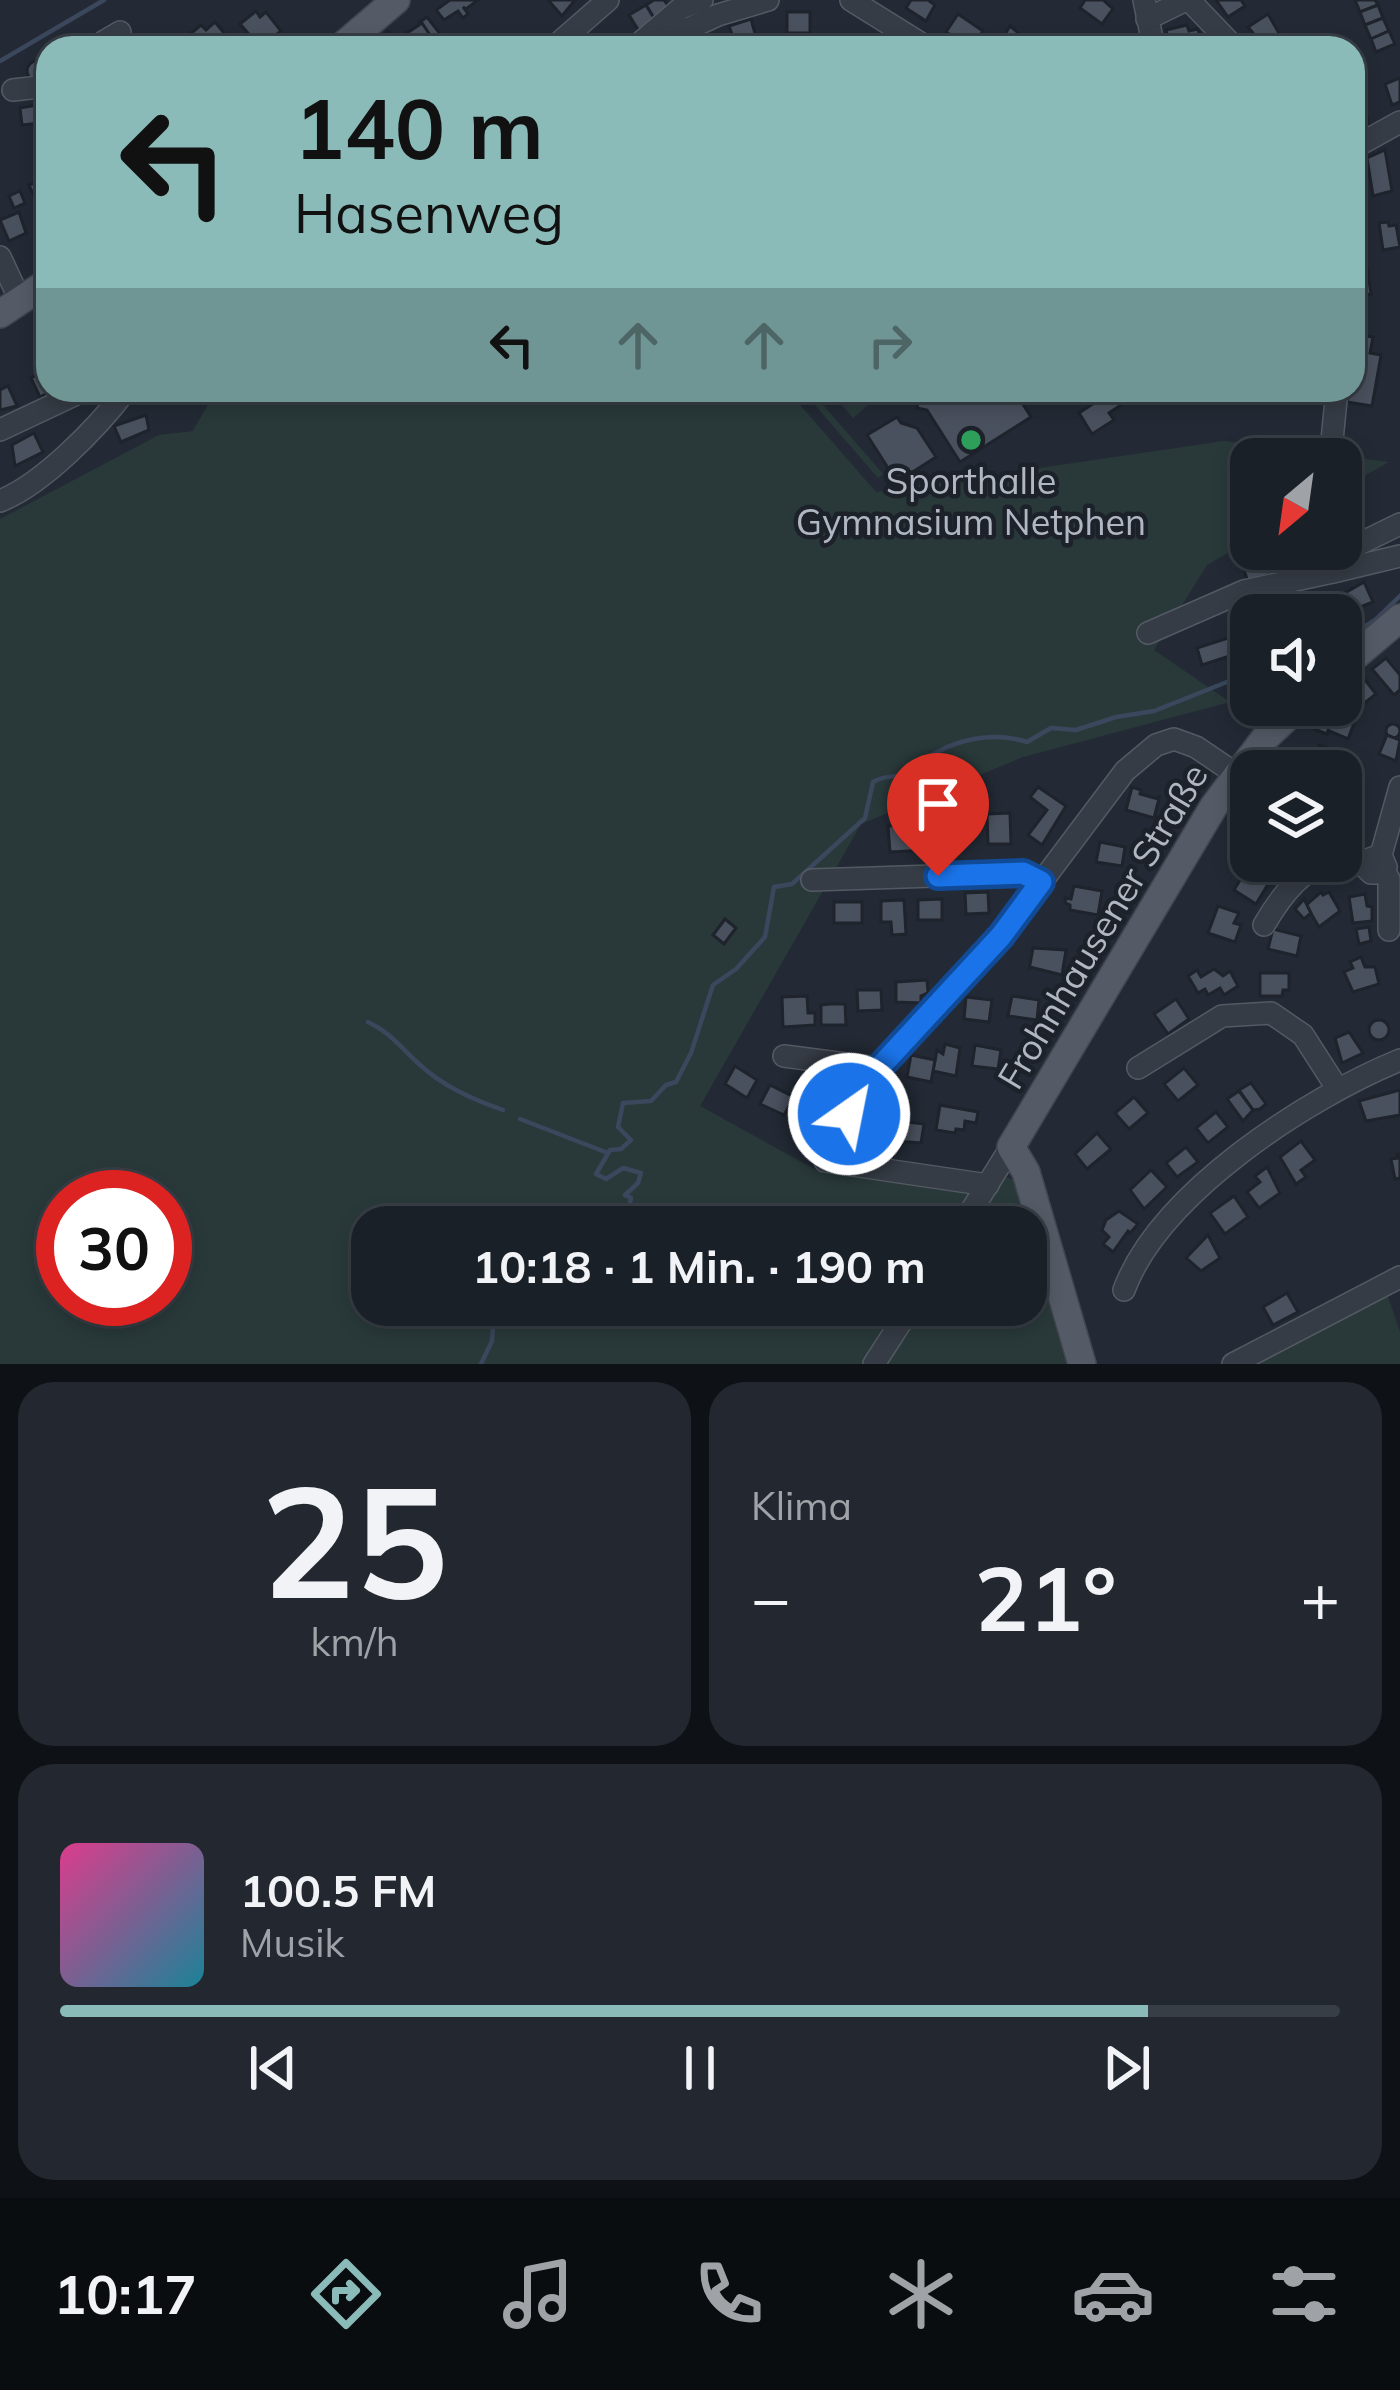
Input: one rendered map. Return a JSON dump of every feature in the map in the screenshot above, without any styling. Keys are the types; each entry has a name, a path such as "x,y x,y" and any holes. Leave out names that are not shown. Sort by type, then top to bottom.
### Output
{"main road":[{"path":"355,36 396,0"},
{"path":"10,308 36,290"},
{"path":"1362,650 1400,618"},
{"name":"Frohnhausener Straße","path":"1256,750 1278,726"},
{"name":"Frohnhausener Straße","path":"1082,1364 1023,1164 1010,1147 1230,786"}],"street":[{"path":"567,36 608,0"},
{"path":"645,36 681,8 702,0"},
{"path":"672,36 768,0"},
{"path":"1146,9 1188,0 1223,36"},
{"path":"854,1 909,36"},
{"path":"13,90 36,87"},
{"path":"1365,141 1400,122"},
{"path":"0,257 10,308"},
{"path":"0,430 60,402"},
{"path":"0,501 17,493 76,444 115,402"},
{"path":"1332,438 1336,402"},
{"path":"1333,572 1353,547 1400,524"},
{"path":"1148,633 1244,591 1400,556"},
{"path":"988,1185 825,1161 878,1069 1001,936 1125,771 1156,745 1174,739 1230,770"},
{"path":"1390,930 1384,870 1400,787"},
{"path":"812,880 1023,873 1041,882"},
{"path":"1264,925 1298,882"},
{"path":"1138,1068 1222,1016 1271,1013 1303,1035 1337,1088"},
{"path":"784,1055 878,1069"},
{"path":"1124,1290 1142,1253 1208,1181 1297,1112 1400,1060"},
{"path":"975,1206 1010,1147"},
{"path":"1233,1364 1400,1277"},
{"path":"874,1364 898,1326"}],"shaded area":[{"path":"209,402 797,402 876,492 1230,442 1230,552 1207,565 1154,650 1230,702 1023,757 861,824 700,1106 816,1170 990,1193 1001,1177 1020,1180 1028,1206 351,1206 351,1326 1047,1326 1047,1264 1079,1364 0,1364 0,519 159,435 193,431"},
{"path":"812,402 820,402 883,474 878,478"},
{"path":"839,402 871,402 853,418"},
{"path":"1362,459 1389,462 1362,477"},
{"path":"1387,1294 1400,1332 1400,1364 1249,1364"}],"building":[{"path":"450,0 478,0 463,7 468,14 463,18 458,11 444,20 436,10"},
{"path":"549,0 575,0 562,16 549,1"},
{"path":"664,0 671,10 655,20 646,5"},
{"path":"911,0 935,5 926,21 906,8"},
{"path":"1085,0 1103,0 1113,9 1102,24 1080,8"},
{"path":"1216,0 1241,0 1245,6 1228,17"},
{"path":"1355,0 1375,0 1378,5 1360,12"},
{"path":"646,5 655,20 639,31 629,15"},
{"path":"1378,5 1383,18 1365,25 1360,12"},
{"path":"256,11 260,17 266,12 281,31 277,36 250,36 240,24"},
{"path":"787,12 810,12 810,33 787,33"},
{"path":"958,14 983,31 979,36 946,32"},
{"path":"1268,14 1281,36 1255,36 1248,27"},
{"path":"427,17 441,35 430,36 420,22"},
{"path":"1383,18 1389,31 1371,39 1365,25"},
{"path":"751,19 756,36 733,36 729,26"},
{"path":"215,22 227,36 188,36 201,25 206,30"},
{"path":"422,23 431,36 402,36"},
{"path":"1187,25 1189,31 1198,29 1200,36 1167,36 1166,30"},
{"path":"1010,26 1022,36 1004,36"},
{"path":"1389,31 1395,44 1376,52 1371,39"},
{"path":"36,61 36,81 27,71"},
{"path":"1400,78 1400,102 1392,105 1385,84"},
{"path":"36,105 36,123 22,125 20,108"},
{"path":"1385,150 1392,191 1373,196 1367,158"},
{"path":"20,191 25,203 14,208 9,196"},
{"path":"19,212 26,233 9,241 0,220"},
{"path":"1379,223 1396,225 1400,247 1383,250"},
{"path":"1365,267 1371,294 1365,295"},
{"path":"1365,336 1373,337 1370,353 1381,355 1372,406 1347,402 1365,402"},
{"path":"8,386 17,406 0,410 0,390"},
{"name":"Sporthalle Gymnasium Netphen","path":"918,402 1022,402 1031,417 960,462 927,410 917,408"},
{"path":"1096,402 1126,402 1109,413 1114,420 1092,434 1079,413"},
{"path":"146,415 149,430 121,442 114,426"},
{"path":"897,417 917,428 936,457 897,482 867,435"},
{"path":"34,433 43,452 15,466 12,445"},
{"path":"1244,570 1270,570 1271,574 1248,582"},
{"path":"1364,582 1373,602 1362,606 1362,594 1343,594"},
{"path":"1230,637 1230,656 1202,665 1197,648"},
{"path":"1386,658 1400,675 1400,690 1394,695 1372,669"},
{"path":"1362,676 1376,694 1362,705"},
{"path":"1393,724 1400,731 1393,738 1386,731"},
{"path":"1329,726 1353,726 1348,739 1327,730"},
{"path":"1387,735 1400,740 1396,761 1379,754"},
{"path":"1038,787 1066,806 1042,845 1028,835 1047,810 1030,797"},
{"path":"1132,787 1141,790 1140,794 1158,799 1160,795 1154,818 1126,810"},
{"path":"1010,813 1011,844 988,844 987,814"},
{"path":"958,817 958,822 972,821 973,839 950,841 949,818"},
{"path":"916,820 927,820 929,850 890,852 888,826 916,825"},
{"path":"1100,842 1125,847 1122,866 1096,862"},
{"path":"1239,882 1269,882 1256,904 1234,890"},
{"path":"1074,886 1102,891 1098,915 1070,910 1065,903"},
{"path":"988,892 989,913 966,914 965,893"},
{"path":"1321,892 1329,892 1340,911 1319,927 1306,905"},
{"path":"1365,894 1372,921 1353,923 1349,897"},
{"path":"942,899 942,920 918,920 918,900"},
{"path":"1304,899 1311,913 1304,919 1295,909"},
{"path":"904,900 906,934 892,935 891,922 881,922 881,901"},
{"path":"834,902 862,902 862,923 834,923"},
{"path":"1218,906 1239,913 1234,923 1241,925 1235,942 1208,933"},
{"path":"725,919 736,928 724,944 713,935"},
{"path":"1369,927 1371,941 1359,944 1356,929"},
{"path":"1273,929 1301,936 1297,956 1268,949"},
{"path":"1033,948 1066,950 1062,975 1029,970"},
{"path":"1361,957 1365,967 1375,967 1379,984 1353,992 1344,972"},
{"path":"1214,969 1223,976 1230,971 1238,986 1224,995 1220,988 1208,995 1205,989 1198,993 1188,976 1197,970 1201,977"},
{"path":"1260,973 1289,973 1289,990 1283,990 1282,996 1260,996"},
{"path":"927,980 928,993 921,996 921,1003 896,1002 896,982"},
{"path":"857,990 881,990 882,1010 858,1011"},
{"path":"807,996 815,1025 783,1027 782,997"},
{"path":"1012,996 1039,1000 1037,1020 1008,1016"},
{"path":"966,997 992,1000 989,1022 964,1019"},
{"path":"1176,999 1189,1019 1168,1034 1154,1014"},
{"path":"845,1004 846,1025 821,1025 821,1005"},
{"path":"1379,1020 1389,1030 1379,1040 1369,1030"},
{"path":"1349,1032 1363,1053 1342,1063 1335,1038"},
{"path":"945,1044 960,1048 956,1076 933,1071 937,1050 943,1054"},
{"path":"975,1045 1001,1050 998,1069 972,1066"},
{"path":"911,1055 935,1060 931,1082 907,1077"},
{"path":"735,1066 757,1080 747,1098 725,1084"},
{"path":"1184,1068 1198,1085 1178,1101 1164,1084"},
{"path":"1251,1083 1266,1104 1260,1109 1253,1110 1239,1090"},
{"path":"770,1085 794,1097 784,1115 760,1104"},
{"path":"1400,1090 1400,1115 1366,1121 1359,1101"},
{"path":"1239,1091 1253,1110 1243,1121 1227,1099"},
{"path":"1134,1097 1148,1113 1129,1129 1115,1113"},
{"path":"811,1099 834,1111 824,1128 801,1118"},
{"path":"940,1105 978,1112 976,1123 965,1121 964,1130 955,1133 936,1130"},
{"path":"1216,1112 1228,1127 1208,1143 1196,1128"},
{"path":"899,1121 924,1124 921,1143 896,1141"},
{"path":"859,1124 884,1128 881,1148 855,1145"},
{"path":"1097,1133 1111,1149 1087,1169 1075,1154"},
{"path":"1301,1141 1315,1160 1301,1170 1306,1177 1296,1184 1280,1157"},
{"path":"1186,1147 1198,1162 1177,1177 1166,1163"},
{"path":"1400,1154 1400,1178 1395,1179 1391,1159 1398,1158"},
{"path":"1267,1167 1280,1193 1259,1208 1247,1192 1260,1182 1255,1176"},
{"path":"1151,1170 1167,1187 1144,1209 1130,1190"},
{"path":"1234,1196 1248,1217 1225,1234 1210,1213"},
{"path":"1119,1211 1138,1224 1113,1252 1103,1244 1109,1237 1102,1230 1106,1220"},
{"path":"1208,1235 1220,1258 1201,1271 1186,1258"},
{"path":"1287,1293 1298,1312 1273,1325 1263,1307"}],"waterway":[{"path":"43,36 104,0"},
{"path":"0,61 36,40"},
{"path":"1362,628 1400,596"},
{"path":"630,1206 631,1198 625,1195 641,1173 623,1168 606,1179 596,1174 610,1150 621,1149 631,1140 618,1127 623,1103 651,1101 666,1085 676,1082 691,1053 713,985 736,969 765,937 774,887 792,884 865,818 873,782 910,773 961,742 987,737 1027,742 1051,728 1076,730 1154,711 1230,682"},
{"path":"368,1022 438,1079 503,1110"},
{"path":"520,1119 608,1153"},
{"path":"481,1364 493,1326"}],"place":[{"name":"Sporthalle Gymnasium Netphen","path":"971,440"}],"route":[{"path":"849,1114 878,1069 1001,936 1041,882 1023,873 938,876"}]}
